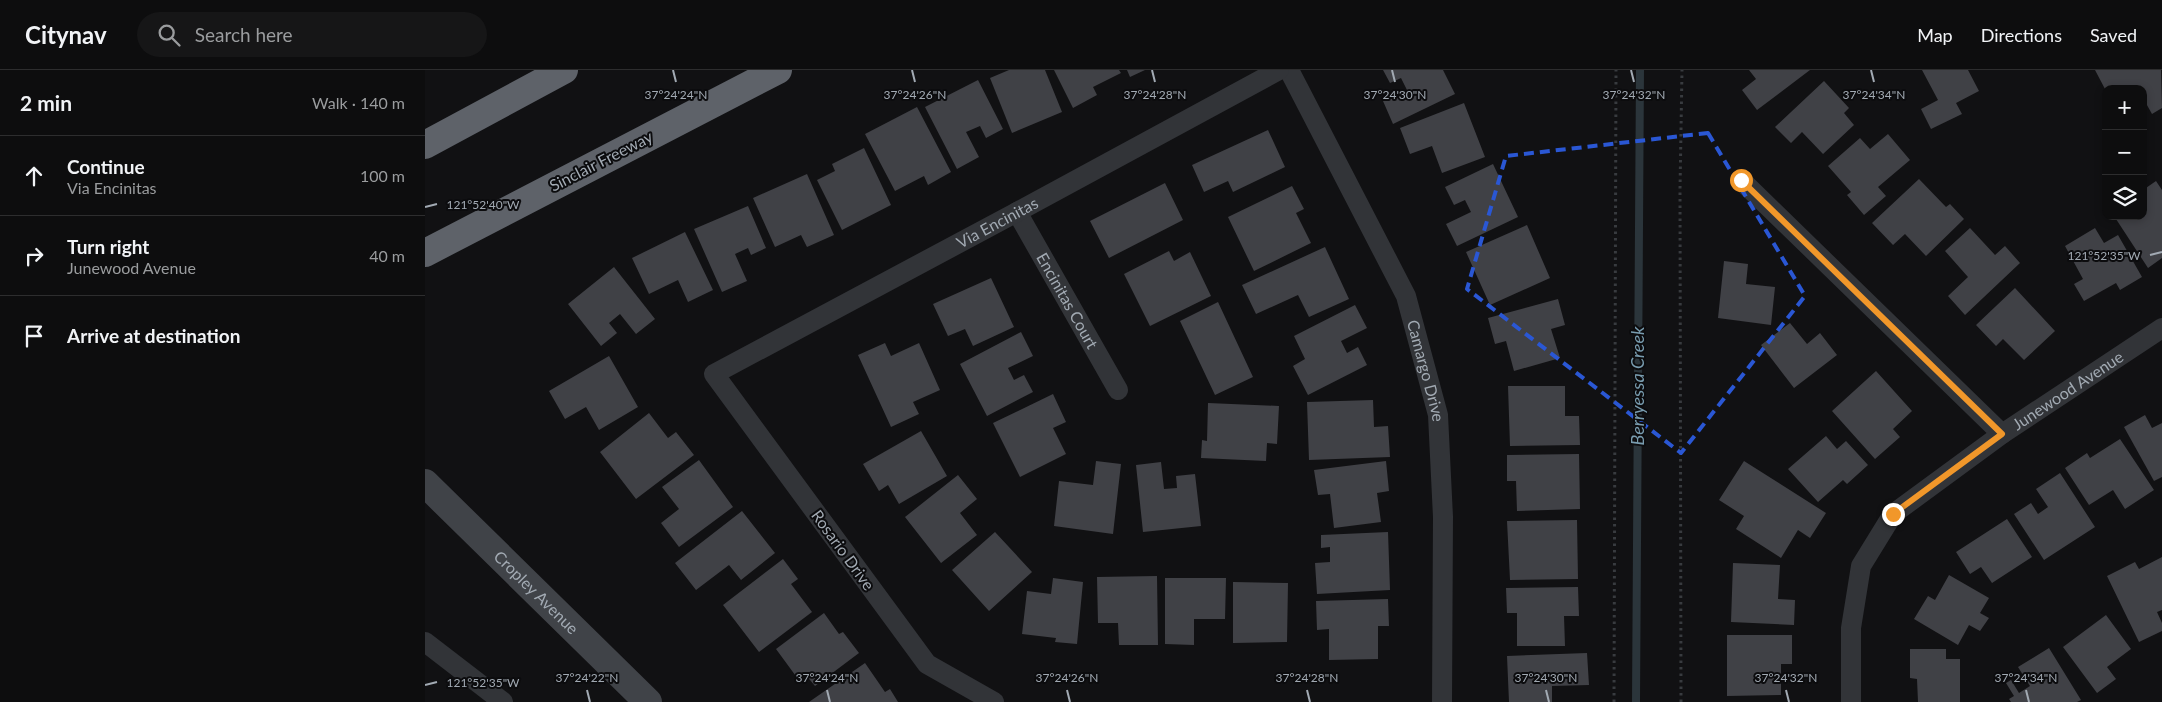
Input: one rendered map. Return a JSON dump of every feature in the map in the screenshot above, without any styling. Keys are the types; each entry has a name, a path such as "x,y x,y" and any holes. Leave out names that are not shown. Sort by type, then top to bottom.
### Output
{"highway":[{"path":"425,145 564,70"},
{"name":"Sinclair Freeway","path":"425,253 778,70"}],"main road":[{"name":"Cropley Avenue","path":"425,483 648,702"}],"street":[{"name":"Via Encinitas","path":"713,374 1279,70"},
{"name":"Camargo Drive","path":"1289,70 1406,296 1438,415 1443,517 1441,702"},
{"path":"1741,180 2002,434"},
{"name":"Encinitas Court","path":"1017,212 1118,390"},
{"name":"Junewood Avenue","path":"1851,702 1851,628 1861,566 1893,514 2002,434 2162,328"},
{"name":"Rosario Drive","path":"713,374 927,664 994,702"},
{"path":"425,642 503,702"}],"path":[{"path":"1614,702 1616,70"},
{"path":"1681,702 1680,190 1682,70"}],"highlighted area":[{"path":"1708,133 1805,296 1681,453 1467,289 1506,156"}],"building":[{"path":"1009,70 1045,70 1062,112 1012,133 990,78"},
{"path":"1054,70 1119,70 1121,73 1093,87 1097,95 1073,108"},
{"path":"1127,70 1145,70 1130,77"},
{"path":"1383,70 1443,70 1455,94 1393,124 1383,101 1407,90 1401,78 1390,83"},
{"path":"1749,70 1810,70 1757,110 1742,90 1756,79"},
{"path":"1922,70 1968,70 1979,91 1956,103 1962,114 1931,129 1921,109 1938,100"},
{"path":"2095,70 2161,70 2162,108 2152,114 2147,105 2147,85 2103,85"},
{"path":"978,80 1003,129 986,138 980,126 966,132 979,157 957,169 925,107"},
{"path":"1824,81 1849,108 1844,113 1854,125 1823,154 1802,132 1791,143 1775,127"},
{"path":"1464,103 1485,157 1442,173 1432,146 1410,154 1400,128"},
{"path":"917,107 951,172 928,185 924,176 895,191 865,134"},
{"path":"1268,130 1285,167 1233,192 1228,181 1204,192 1192,165"},
{"path":"1888,134 1910,160 1878,187 1886,196 1864,215 1847,195 1851,192 1828,166 1860,138 1870,149"},
{"path":"864,148 891,205 842,230 817,180 835,171 832,164"},
{"path":"1493,164 1518,217 1457,246 1446,224 1471,212 1465,200 1454,205 1445,187"},
{"path":"807,174 834,235 807,247 801,235 775,247 753,198"},
{"path":"1919,179 1946,207 1950,204 1964,219 1926,256 1905,234 1893,245 1872,223"},
{"path":"2156,181 2162,190 2162,258 2148,268 2117,220 2147,220 2147,187"},
{"path":"1165,183 1183,220 1109,258 1090,221"},
{"path":"1292,186 1304,209 1296,213 1311,243 1254,271 1228,217"},
{"path":"748,206 766,248 751,255 748,248 735,254 747,281 722,292 694,229"},
{"path":"1527,225 1550,278 1490,305 1466,252"},
{"path":"1970,228 1995,255 2005,246 2020,263 1965,315 1948,296 1968,277 1945,251"},
{"path":"2095,228 2104,243 2118,235 2142,277 2120,290 2116,283 2084,301 2074,284 2083,279 2065,246"},
{"path":"685,232 713,290 688,302 678,280 649,294 632,258"},
{"path":"1325,247 1349,299 1309,317 1298,295 1256,314 1242,285"},
{"path":"1169,251 1174,261 1190,252 1211,296 1150,326 1124,274"},
{"path":"1724,261 1748,264 1746,284 1775,287 1771,325 1718,318"},
{"path":"614,267 655,319 636,334 620,314 609,323 617,333 601,346 568,304"},
{"path":"991,278 1014,327 973,346 965,329 948,336 933,304"},
{"path":"2015,288 2055,331 2024,360 2003,339 1996,346 1976,325"},
{"path":"1558,299 1565,325 1551,329 1560,358 1514,371 1506,341 1495,344 1488,318"},
{"path":"1218,302 1253,377 1215,395 1180,321"},
{"path":"1355,305 1367,328 1341,341 1347,353 1358,347 1367,365 1308,395 1293,366 1305,359 1294,336"},
{"path":"1790,323 1807,344 1820,333 1837,355 1794,388 1761,345"},
{"path":"1021,332 1033,356 1008,368 1014,380 1024,375 1033,392 987,416 960,364"},
{"path":"885,343 891,356 919,343 940,390 913,402 919,414 891,427 858,355"},
{"path":"609,356 638,407 599,430 586,407 565,419 549,391"},
{"path":"1876,371 1912,411 1893,429 1900,437 1875,459 1832,411"},
{"path":"1508,386 1565,386 1565,416 1579,416 1580,445 1510,446"},
{"path":"1053,394 1066,422 1053,428 1066,454 1020,477 993,423"},
{"path":"1373,400 1374,427 1388,426 1390,457 1309,460 1307,402"},
{"path":"1208,403 1279,406 1277,444 1267,443 1266,461 1201,458 1202,440 1207,441"},
{"path":"649,413 668,438 676,432 694,455 636,499 600,452"},
{"path":"2145,415 2152,428 2162,423 2162,477 2154,481 2124,427"},
{"path":"921,431 947,476 899,504 888,485 879,491 863,464"},
{"path":"1826,436 1837,449 1846,441 1868,465 1847,484 1843,480 1818,502 1788,469"},
{"path":"2120,439 2154,490 2125,509 2113,490 2089,505 2065,468 2087,453 2090,458"},
{"path":"1579,454 1580,509 1517,511 1516,481 1507,481 1507,455"},
{"path":"699,460 733,507 679,547 661,523 679,509 662,487"},
{"path":"1096,461 1121,464 1113,534 1054,526 1059,481 1093,485"},
{"path":"1386,461 1389,491 1377,493 1381,522 1334,528 1330,494 1318,495 1314,470"},
{"path":"1744,461 1826,513 1810,538 1798,530 1781,558 1736,529 1744,516 1719,500"},
{"path":"1161,462 1164,489 1177,488 1176,476 1195,474 1201,526 1143,532 1136,465"},
{"path":"2060,473 2095,527 2044,560 2014,514 2031,503 2038,514 2048,507 2036,489"},
{"path":"958,475 977,499 960,513 977,535 941,563 905,517"},
{"path":"742,511 775,553 741,580 729,565 696,590 675,563"},
{"path":"2007,519 2032,557 1992,583 1981,567 1970,574 1956,552"},
{"path":"1577,520 1578,579 1510,580 1507,521"},
{"path":"995,532 1032,572 989,611 952,570"},
{"path":"1388,532 1390,590 1317,594 1315,563 1330,562 1330,547 1321,548 1321,535"},
{"path":"2162,557 2162,610 2157,612 2162,623 2162,631 2139,642 2107,576 2135,562 2139,569"},
{"path":"783,559 798,579 791,584 812,612 759,652 723,605"},
{"path":"1733,563 1780,565 1778,599 1795,600 1794,625 1731,622"},
{"path":"1949,575 1989,598 1980,613 1989,618 1980,631 1969,625 1958,645 1914,619 1928,596 1935,600"},
{"path":"1157,576 1158,645 1119,645 1118,623 1098,623 1097,577"},
{"path":"1053,578 1083,582 1077,644 1055,642 1056,638 1022,634 1027,591 1051,594"},
{"path":"1165,578 1226,578 1225,619 1194,619 1194,645 1165,644"},
{"path":"1233,582 1288,583 1287,642 1233,643"},
{"path":"1578,587 1579,616 1564,616 1565,646 1517,646 1517,613 1507,613 1506,588"},
{"path":"1388,599 1389,626 1378,626 1378,659 1329,660 1329,629 1317,630 1316,601"},
{"path":"824,613 839,634 843,632 859,653 815,686 805,674 798,679 776,649"},
{"path":"2106,615 2131,649 2107,667 2116,679 2097,693 2063,647"},
{"path":"1727,635 1792,635 1792,664 1781,664 1781,695 1727,696"},
{"path":"2049,648 2081,700 2077,702 2011,702 2009,699 2014,696 2006,683 2011,680 2019,693 2030,686 2018,667"},
{"path":"1910,649 1946,649 1946,659 1960,659 1960,702 1918,702 1917,679 1910,678"},
{"path":"1587,653 1589,685 1552,686 1552,702 1509,702 1507,656"},
{"path":"865,663 885,692 890,689 898,702 809,702"}],"waterway":[{"name":"Berryessa Creek","path":"1636,702 1640,70"}],"route":[{"path":"1741,180 2002,434 1893,514"}]}
